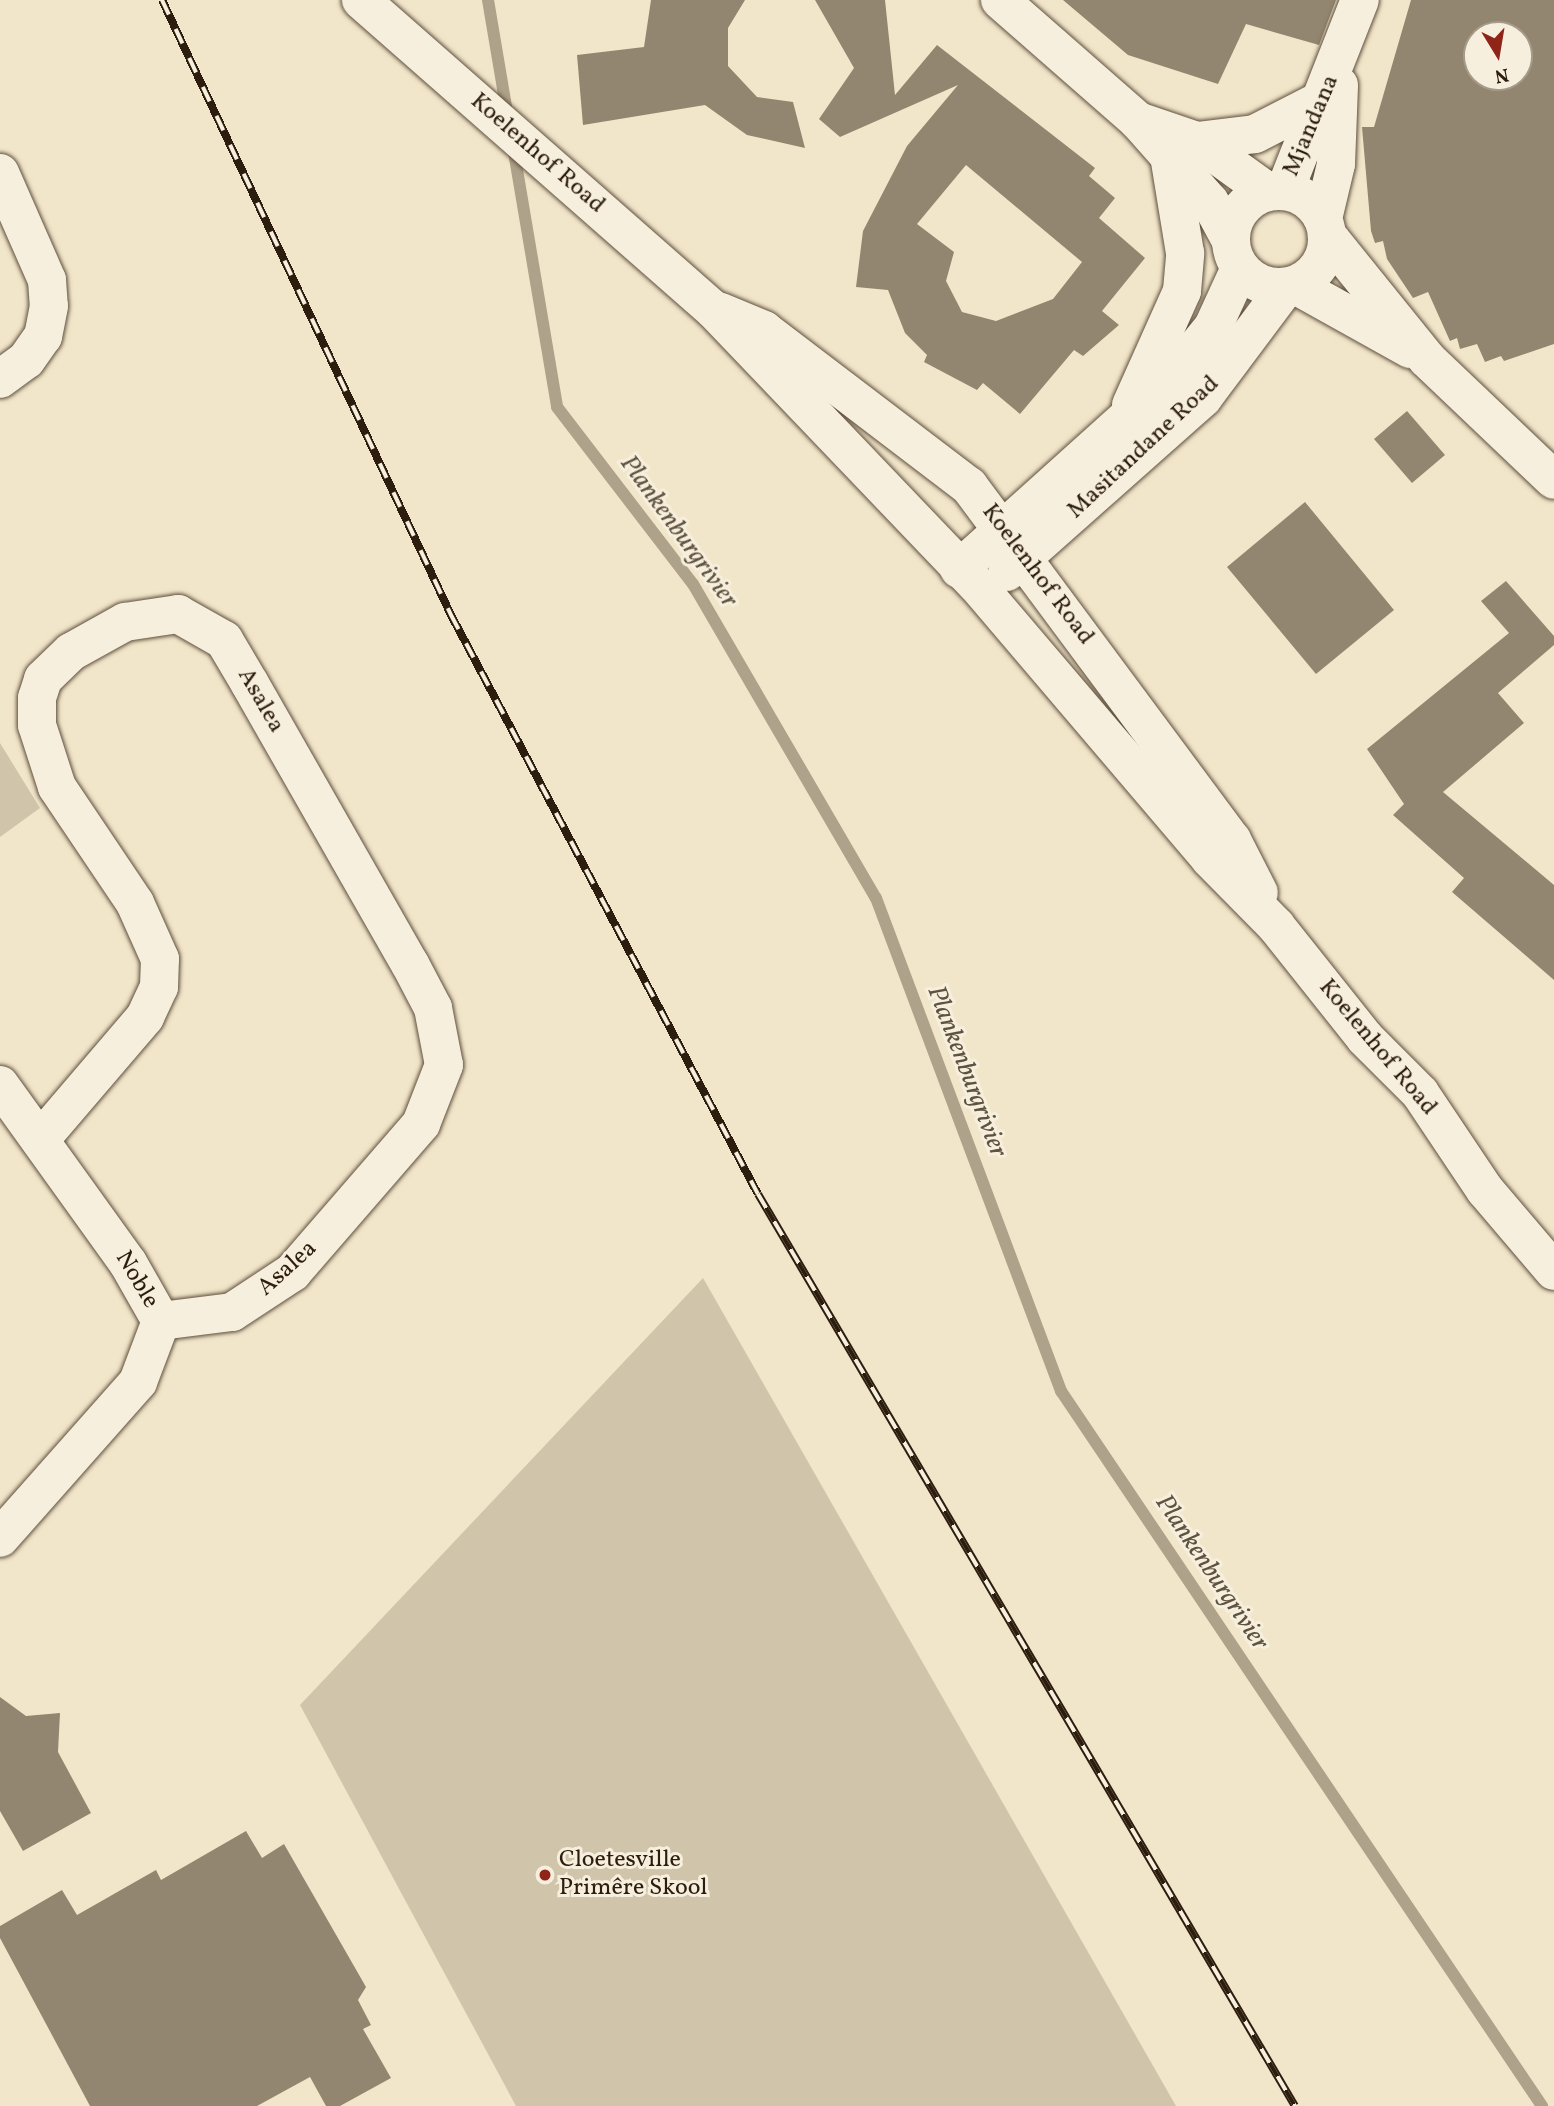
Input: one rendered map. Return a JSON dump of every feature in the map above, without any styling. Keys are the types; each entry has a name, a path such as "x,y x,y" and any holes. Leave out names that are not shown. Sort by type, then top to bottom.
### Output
{"street":[{"name":"Koelenhof Road","path":"360,0 705,301 971,580 1210,859 1276,926 1365,1038 1420,1093 1485,1190 1554,1271"},
{"path":"1000,0 1138,121 1184,151 1277,191 1307,200 1427,359 1554,480"},
{"name":"Mjandana","path":"1277,191 1325,98 1360,0"},
{"name":"Mjandana","path":"1325,227 1336,164 1340,62"},
{"path":"1184,151 1255,134 1325,98"},
{"path":"1184,151 1235,253 1265,285 1291,286 1427,359"},
{"path":"1125,424 1182,291 1185,253 1184,151"},
{"path":"0,173 47,280 49,306 43,336 26,360 0,379"},
{"path":"1235,253 1241,209 1277,191"},
{"path":"1291,286 1319,265 1325,227"},
{"name":"Masitandane Road","path":"1015,543 1197,349 1235,253"},
{"name":"Masitandane Road","path":"971,580 1203,398 1291,286"},
{"name":"Koelenhof Road","path":"705,301 764,330 969,486 1015,543 1232,840 1276,926"},
{"name":"Asalea","path":"40,1140 145,1017 159,987 160,958 135,903 57,787 37,725 37,698 43,679 71,652 125,622 178,614 223,640 250,684 433,1008 444,1065 421,1125 293,1272 232,1312 161,1321"},
{"name":"Noble","path":"0,1084 161,1321 138,1382 0,1538"}],"shaded area":[{"path":"0,743 40,808 0,837"},
{"path":"703,1278 1176,2106 516,2106 300,1705"}],"building":[{"path":"651,0 745,0 728,28 728,66 757,97 793,102 805,148 747,135 705,105 583,125 577,55 644,47"},
{"path":"815,0 885,0 895,95 937,45 1095,168 1089,176 1115,198 1099,218 1145,258 1102,311 1119,325 1083,356 1074,350 1020,414 983,383 977,390 924,362 927,355 905,333 888,290 856,287 863,231 907,146 958,85 840,137 819,119 854,68","holes":["966,165 1082,262 1053,299 996,321 962,312 946,281 954,252 917,224"]},
{"path":"1063,0 1336,0 1319,45 1246,24 1218,84 1128,55"},
{"path":"1411,0 1554,0 1554,344 1504,361 1501,356 1485,362 1477,344 1460,349 1457,338 1450,341 1428,292 1413,298 1387,259 1383,241 1375,243 1371,231 1362,127 1374,127"},
{"path":"1407,411 1445,455 1412,483 1374,439"},
{"path":"1305,502 1394,610 1316,674 1227,567"},
{"path":"1506,581 1554,636 1554,645 1498,693 1524,723 1443,792 1554,885 1554,980 1452,892 1464,878 1393,815 1404,804 1367,749 1509,633 1481,601"},
{"path":"0,1697 26,1716 60,1713 58,1752 91,1813 23,1851 0,1811"},
{"path":"246,1831 262,1858 284,1844 366,1987 358,2000 371,2025 363,2029 391,2078 340,2106 326,2106 310,2077 257,2106 90,2106 0,1938 0,1926 62,1890 77,1915 156,1870 161,1880"}],"waterway":[{"name":"Plankenburgrivier","path":"488,0 508,118"},
{"name":"Plankenburgrivier","path":"513,146 557,407 693,584 876,898 1061,1391 1542,2106"}],"railway":[{"path":"162,0 451,615 758,1194 1295,2106"}],"place":[{"name":"Cloetesville Primêre Skool","path":"545,1875"}]}
